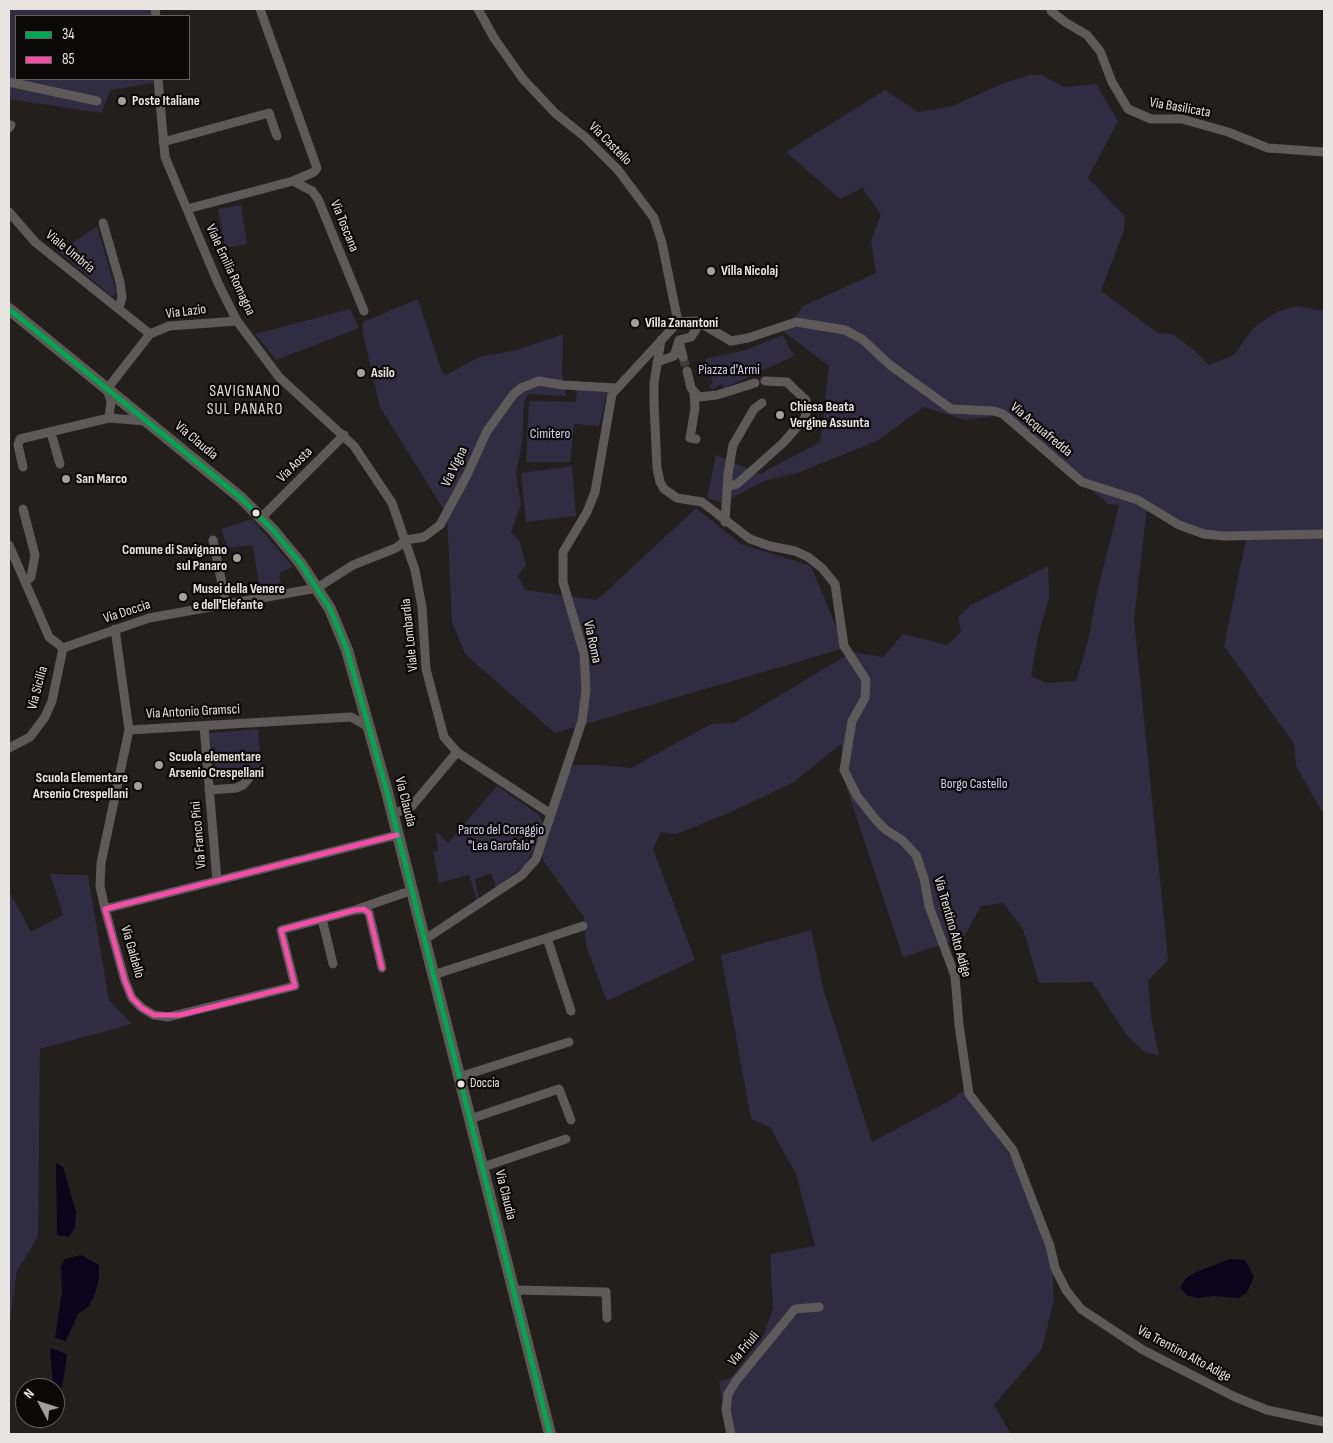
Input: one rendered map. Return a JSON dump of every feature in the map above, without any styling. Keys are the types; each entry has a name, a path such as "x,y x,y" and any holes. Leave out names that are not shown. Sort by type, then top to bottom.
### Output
{"main road":[{"name":"Via Claudia","path":"9,309 149,422 261,518 300,564 330,609 347,650 393,814 397,836 550,1434"}],"street":[{"path":"187,209 293,181 314,172 316,168 260,9"},
{"name":"Via Castello","path":"478,9 494,38 523,80 618,170 654,218 662,243 678,322"},
{"name":"Via Basilicata","path":"1053,9 1052,11 1065,22 1087,35 1100,51 1112,82 1128,108 1151,119 1182,119 1228,132 1268,148 1324,152"},
{"name":"Viale Emilia Romagna","path":"158,80 165,157 218,283 237,321 279,376 344,435 370,468 392,503 406,540"},
{"path":"9,82 97,101"},
{"path":"163,142 269,112 276,136"},
{"name":"Via Toscana","path":"293,181 312,191 318,199 364,311"},
{"name":"Viale Umbria","path":"9,212 34,242 150,334"},
{"name":"Viale Umbria","path":"103,222 120,282 122,297 119,308"},
{"path":"678,322 690,320 700,323 691,337 679,340"},
{"name":"Via Lazio","path":"107,389 150,334 169,326 237,321"},
{"name":"Via Roma","path":"424,940 522,875 536,859 582,721 586,690 584,654 563,582 563,552 587,512 595,492 609,402 616,388 678,322"},
{"name":"Via Acquafredda","path":"700,323 731,341 748,338 796,322 825,325 845,330 862,339 890,365 951,408 994,411 1003,414 1082,482 1138,500 1179,525 1204,534 1224,536 1324,534"},
{"name":"Via Trentino Alto Adige","path":"661,340 657,362 654,412 656,468 660,482 670,494 677,498 702,502 725,522 750,539 770,546 795,550 808,557 822,568 835,584 844,646 866,680 865,698 852,722 844,770 857,796 876,820 886,830 902,840 916,855 924,878 929,906 955,976 959,1025 969,1094 1013,1150 1050,1246 1056,1268 1066,1290 1081,1309 1143,1350 1235,1397 1266,1410 1324,1422"},
{"path":"679,340 683,357"},
{"path":"657,362 674,356 679,340"},
{"path":"687,371 694,393 695,408 690,438 696,439"},
{"name":"Via Vigna","path":"317,588 352,565 396,548 406,540 424,537 440,525 468,475 487,431 513,395 531,383 539,381 616,388"},
{"path":"727,487 737,484 782,443 805,418 806,400 794,388 787,382 765,381"},
{"path":"694,393 699,397 706,398 755,383"},
{"path":"107,389 111,401 112,417"},
{"path":"725,522 727,487 733,445 754,409 762,403"},
{"path":"23,467 18,441 125,413 128,406"},
{"path":"112,417 149,422"},
{"path":"51,433 60,464"},
{"name":"Via Aosta","path":"266,514 344,435"},
{"path":"23,509 35,555 30,577 25,582"},
{"path":"213,540 226,603"},
{"name":"Viale Lombardia","path":"406,540 422,607 426,669 444,737 457,752"},
{"path":"9,545 49,637 63,648"},
{"name":"Via Doccia","path":"63,648 149,618 317,588"},
{"path":"115,630 129,730"},
{"name":"Via Sicilia","path":"9,748 30,737 45,717 52,700 63,648"},
{"path":"363,706 351,716 369,727"},
{"name":"Via Antonio Gramsci","path":"105,909 100,886 101,862 129,730 351,716"},
{"name":"Via Franco Pini","path":"204,726 217,881"},
{"path":"393,814 411,806 457,752 551,814"},
{"path":"209,790 236,788 249,778"},
{"path":"105,909 397,836"},
{"name":"Via Galdello","path":"105,909 125,981 132,998 142,1008 154,1015 168,1017 295,986 281,930 355,910 404,893"},
{"path":"355,910 364,909 369,913 382,968"},
{"path":"322,919 333,964"},
{"path":"433,974 584,926"},
{"path":"546,938 571,1011"},
{"path":"459,1077 569,1042"},
{"path":"470,1119 559,1089 571,1120"},
{"path":"482,1167 566,1139"},
{"path":"514,1290 606,1292 607,1318"},
{"name":"Via Friuli","path":"731,1434 726,1410 728,1394 736,1381 795,1309 819,1306"}],"green space":[{"path":"9,9 154,9 157,15 15,15 15,80 153,80 153,83 111,90 101,113 9,99"},
{"name":"Borgo Castello","path":"1029,75 1042,75 1064,87 1096,84 1118,121 1088,178 1125,216 1124,230 1101,291 1158,333 1173,334 1209,365 1234,355 1253,328 1278,311 1297,306 1324,311 1324,815 1296,766 1294,744 1224,646 1247,534 1201,538 1147,508 1134,619 1168,960 1148,981 1151,1016 1159,1056 1145,1052 1127,1036 1092,982 1039,983 1023,929 1003,903 981,906 964,937 903,957 846,786 841,744 794,782 729,813 676,834 661,832 653,849 695,960 607,1001 586,946 584,917 544,862 539,841 526,864 496,888 491,873 475,879 479,899 477,901 469,875 439,883 433,852 438,850 436,831 448,843 497,786 538,814 543,823 548,806 574,765 631,768 711,724 734,723 852,652 883,657 903,634 947,645 961,632 958,617 971,605 1048,566 1049,599 1038,636 1031,676 1046,683 1076,681 1088,641 1097,592 1119,505 1108,504 1002,415 965,420 924,407 877,441 800,472 764,481 722,503 707,498 716,455 760,474 820,442 829,366 784,332 803,306 876,273 871,241 881,214 862,188 840,199 786,152 885,90 918,112 952,106 1004,83"},
{"path":"241,205 247,244 225,248 218,209"},
{"path":"97,226 116,291 115,295 111,296 59,252"},
{"path":"418,299 442,372 446,375 479,357 516,350 563,334 562,373 566,396 528,394 524,403 522,443 516,473 521,505 511,532 520,542 526,565 518,576 525,590 597,600 696,508 741,544 811,566 845,648 555,733 465,654 452,622 447,515 380,407 363,334 363,322"},
{"path":"350,309 359,328 276,360 255,334"},
{"name":"Piazza d'Armi","path":"783,335 794,356 724,388 721,384 712,390 709,386 713,383 705,359 746,350"},
{"name":"Cimitero","path":"577,389 610,390 599,426 574,424 570,462 526,462 529,401 576,402"},
{"name":"Cimitero","path":"572,466 576,516 526,522 521,473"},
{"path":"252,519 293,567 281,572 279,578 282,583 260,587 252,545 228,548 221,529"},
{"path":"258,729 261,763 255,773 244,769 238,776 216,781 215,747 211,747 209,733"},
{"path":"50,874 88,875 109,1000 132,1024 40,1049 38,1237 17,1271 9,1327 9,891 31,932 63,915"},
{"path":"811,930 824,991 872,1142 947,1102 965,1090 1009,1154 1051,1238 1054,1299 1042,1349 994,1405 1011,1434 728,1434 719,1382 731,1378 764,1334 773,1308 770,1254 815,1246 796,1174 770,1127 751,1119 721,955"}],"shaded area":[{"path":"56,1163 63,1167 76,1212 75,1227 69,1237 57,1235"},
{"path":"81,1255 99,1265 99,1279 95,1294 88,1307 78,1314 66,1341 55,1338 62,1291 61,1267 65,1259"},
{"path":"1230,1259 1245,1260 1254,1277 1247,1292 1239,1298 1213,1296 1198,1298 1188,1296 1180,1288 1186,1278 1194,1273"},
{"path":"50,1348 67,1354 64,1378 52,1378"}],"tunnel":[{"path":"683,357 687,371"}],"transit line":[{"name":"34","path":"9,309 241,498 273,530 301,564 330,609 347,650 387,792 550,1434"},
{"name":"85","path":"382,968 369,913 364,909 355,910 281,930 295,986 180,1015 154,1015 142,1008 132,998 125,981 105,909 397,835"}],"place":[{"name":"Poste Italiane","path":"122,101"},
{"name":"Villa Nicolaj","path":"711,271"},
{"name":"Villa Zanantoni","path":"635,323"},
{"name":"Asilo","path":"361,373"},
{"name":"Chiesa Beata Vergine Assunta","path":"780,415"},
{"name":"San Marco","path":"66,479"},
{"name":"Comune di Savignano sul Panaro","path":"237,558"},
{"name":"Musei della Venere e dell'Elefante","path":"183,597"},
{"name":"Scuola elementare Arsenio Crespellani","path":"159,765"},
{"name":"Scuola Elementare Arsenio Crespellani","path":"138,786"},
{"name":"Doccia","path":"461,1084"}],"district":[{"name":"SAVIGNANO SUL PANARO","path":"245,401"}],"park label":[{"name":"Parco del Coraggio \"Lea Garofalo\"","path":"501,838"}]}
